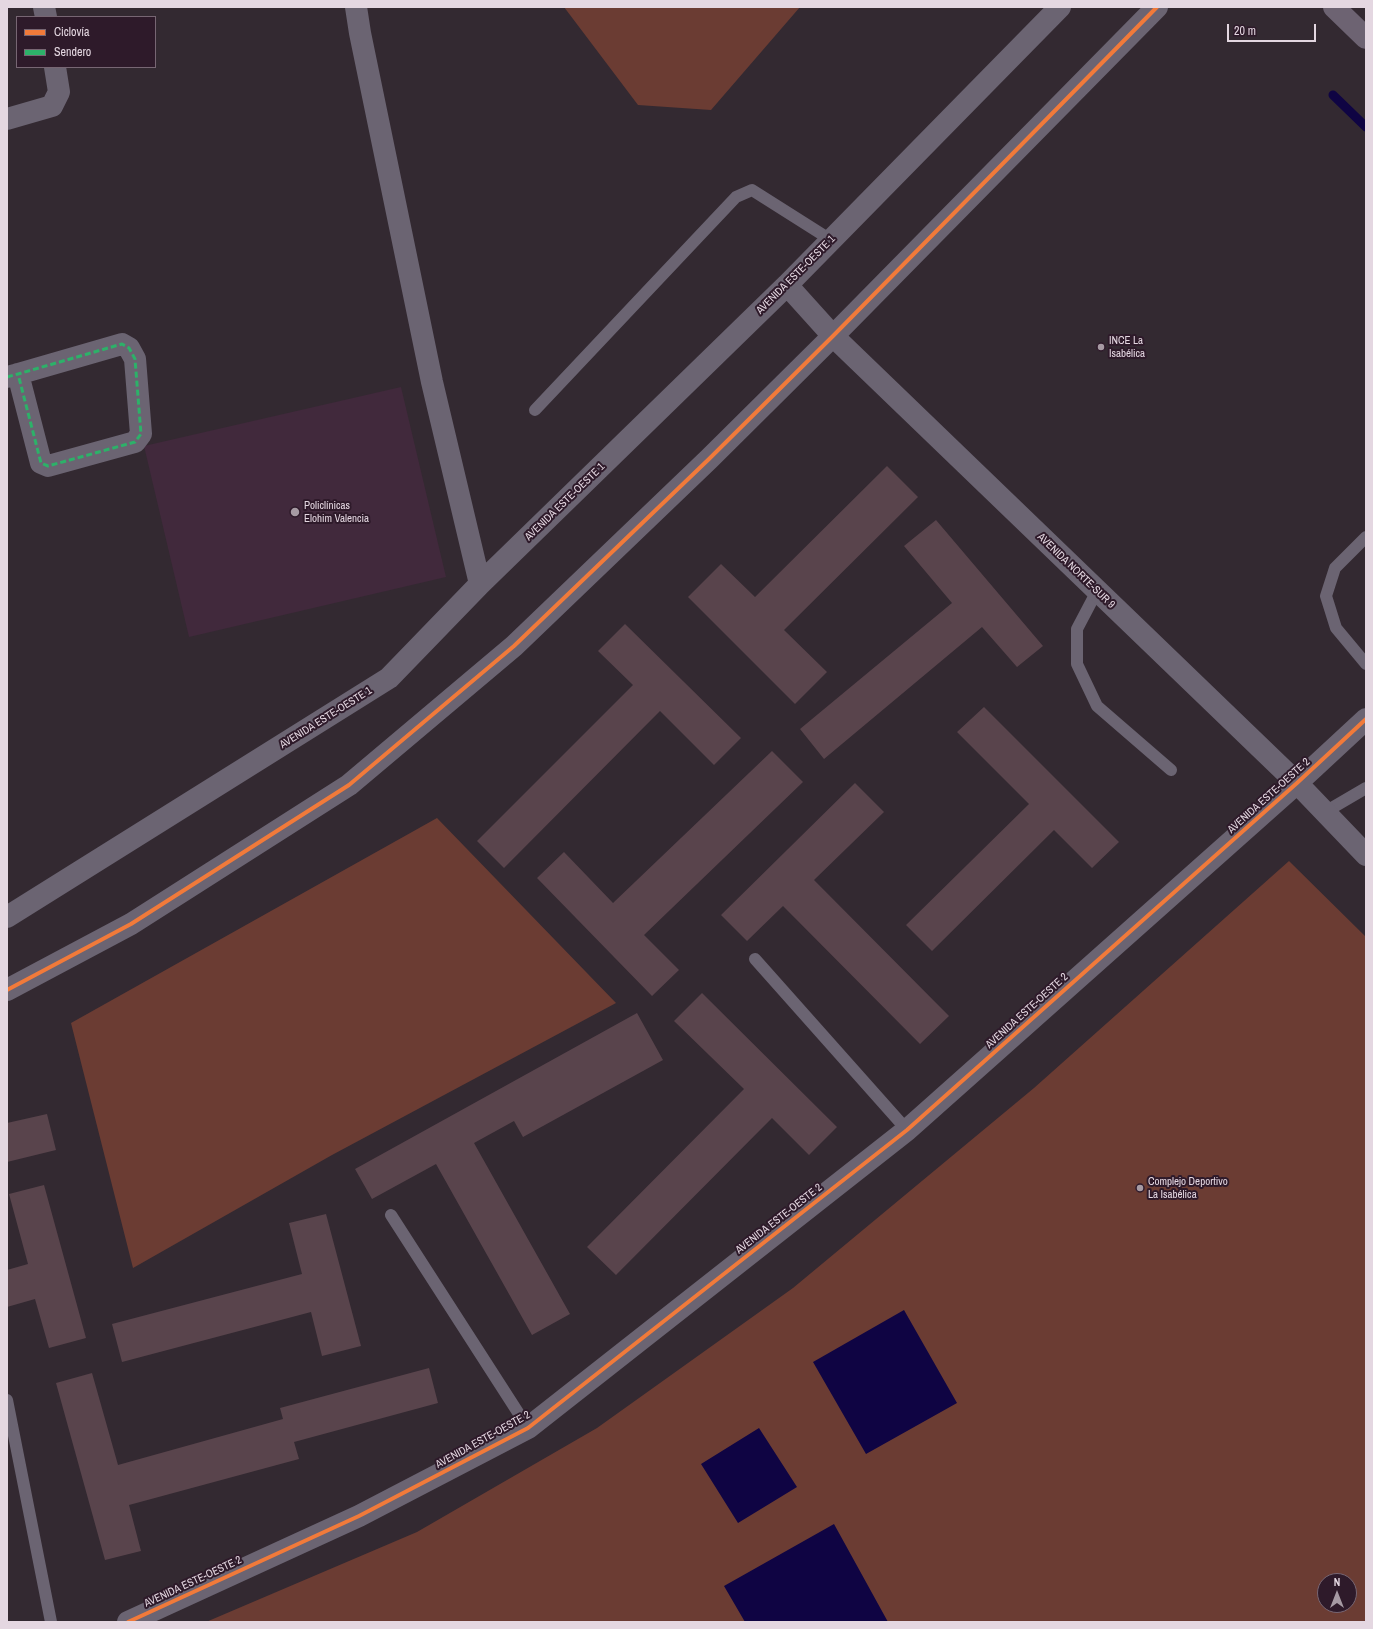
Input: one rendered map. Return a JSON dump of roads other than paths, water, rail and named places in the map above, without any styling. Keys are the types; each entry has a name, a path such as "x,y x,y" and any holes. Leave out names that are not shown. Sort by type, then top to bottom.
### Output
{"main road":[{"path":"1334,7 1366,38"}],"street":[{"path":"356,7 360,33 432,382 480,584"},
{"name":"AVENIDA ESTE-OESTE 1","path":"7,917 389,678 480,584 787,285 1060,7"},
{"path":"7,990 131,924 349,785 514,646 709,459 833,336 1158,7"},
{"path":"7,119 52,106 59,92 54,68"},
{"name":"AVENIDA NORTE-SUR 9","path":"787,285 833,336 1297,783 1366,856"},
{"path":"122,344 129,348 135,359 141,434 135,442 48,466 44,465 41,463 12,375 122,344"},
{"name":"AVENIDA ESTE-OESTE 2","path":"128,1622 359,1516 528,1428 907,1130 1297,783 1366,719"}],"lane":[{"path":"535,410 736,197 752,190 831,240"},
{"path":"1366,537 1335,568 1326,596 1336,628 1366,664"},
{"path":"1097,591 1077,629 1077,664 1097,706 1171,770"},
{"path":"1325,812 1366,788"},
{"path":"755,959 907,1130"},
{"path":"391,1214 528,1428"},
{"path":"7,1400 51,1622"}],"waterway":[{"path":"1333,95 1366,127"}],"place":[{"name":"INCE La Isabélica","path":"1101,347"},
{"name":"Policlínicas Elohim Valencia","path":"295,512"},
{"name":"Complejo Deportivo La Isabélica","path":"1140,1188"}]}
